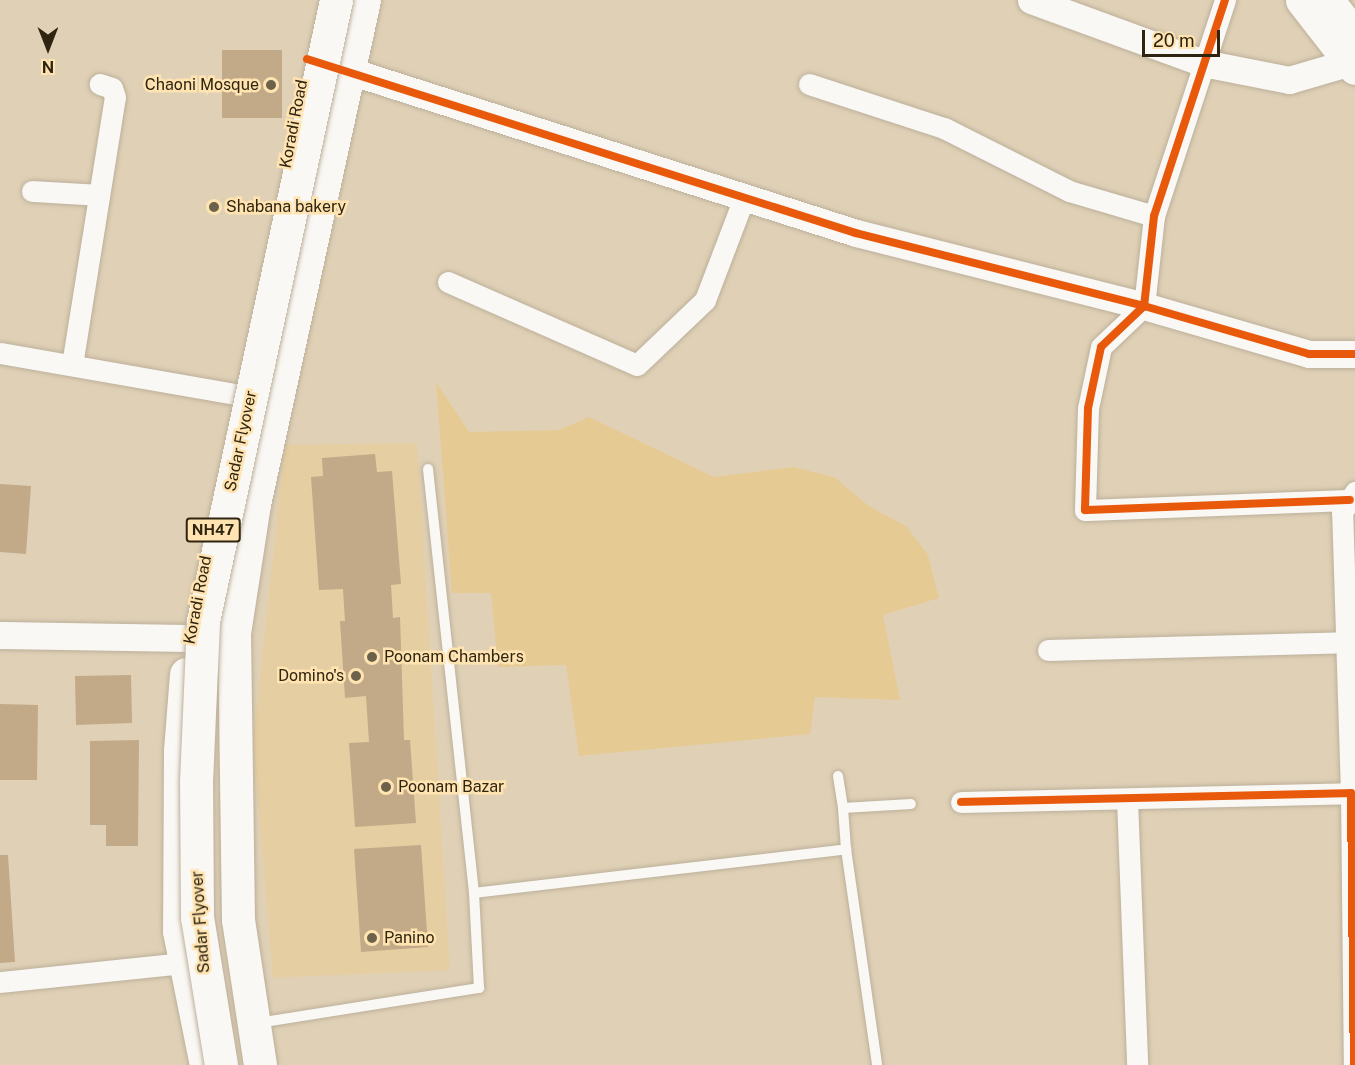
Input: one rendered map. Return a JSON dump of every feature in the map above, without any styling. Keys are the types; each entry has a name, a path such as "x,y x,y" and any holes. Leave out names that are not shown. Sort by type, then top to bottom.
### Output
{"main road":[{"name":"Koradi Road","path":"206,1065 179,931 180,763 189,638 320,0"},
{"name":"Sadar Flyover","path":"221,1065 197,917 196,782 203,621 336,0"},
{"name":"Sadar Flyover","path":"235,1065 215,925 213,756 218,606 348,0"},
{"path":"260,1065 251,1024 238,920 234,633 254,504 364,0"},
{"path":"1302,0 1353,55"},
{"path":"1327,0 1353,55"}],"street":[{"path":"1032,0 1203,63 1289,80 1353,55"},
{"path":"1225,0 1154,216 1144,306 1101,347 1088,408 1085,510 1352,496"},
{"path":"307,59 348,69 463,110 856,233 1144,306 1309,354 1355,354"},
{"path":"72,365 115,97 112,88 100,84"},
{"path":"809,84 944,128 1069,191 1154,216"},
{"path":"32,191 99,195"},
{"path":"448,282 637,365 705,300 744,198"},
{"path":"0,353 240,395"},
{"path":"1352,496 1342,512 1352,800 1354,1065"},
{"path":"0,635 189,638"},
{"path":"1048,650 1345,642"},
{"path":"961,802 1127,799 1352,800"},
{"path":"1127,799 1137,1065"},
{"path":"0,982 185,963"}],"lane":[{"path":"251,1024 479,988 474,893 428,469"},
{"path":"838,777 877,1065"},
{"path":"843,808 911,804"},
{"path":"474,893 846,849"}],"shaded area":[{"path":"436,382 469,432 559,430 589,417 714,477 793,467 834,477 869,506 907,527 928,555 939,598 883,615 900,700 815,697 810,734 579,756 566,665 498,667 491,593 452,593"},
{"name":"Poonam Chambers","path":"417,443 450,970 273,978 253,742 285,445"}],"building":[{"path":"222,50 282,50 282,118 222,118"},
{"name":"Poonam Chambers","path":"375,454 377,472 392,471 401,584 391,585 393,618 400,617 404,740 410,740 416,823 355,827 349,743 369,742 366,696 345,698 340,621 345,621 343,589 319,590 311,477 323,476 322,458"},
{"path":"0,484 31,486 26,554 0,552"},
{"path":"131,675 132,723 76,725 75,676"},
{"path":"0,704 38,705 37,780 0,780"},
{"path":"139,740 138,846 106,846 106,825 90,825 90,741"},
{"path":"421,845 428,947 361,952 354,849"},
{"path":"0,855 8,855 15,962 0,963"}],"cycle path":[{"path":"1225,0 1154,216 1144,306 1101,347 1088,408 1085,510 1350,500"},
{"path":"307,59 856,233 1144,306 1309,354 1355,354"},
{"path":"961,802 1351,793 1354,1065"}],"place":[{"name":"Chaoni Mosque","path":"271,85"},
{"name":"Shabana bakery","path":"214,207"},
{"name":"Poonam Chambers","path":"372,657"},
{"name":"Domino's","path":"356,676"},
{"name":"Poonam Bazar","path":"386,787"},
{"name":"Panino","path":"372,938"}]}
